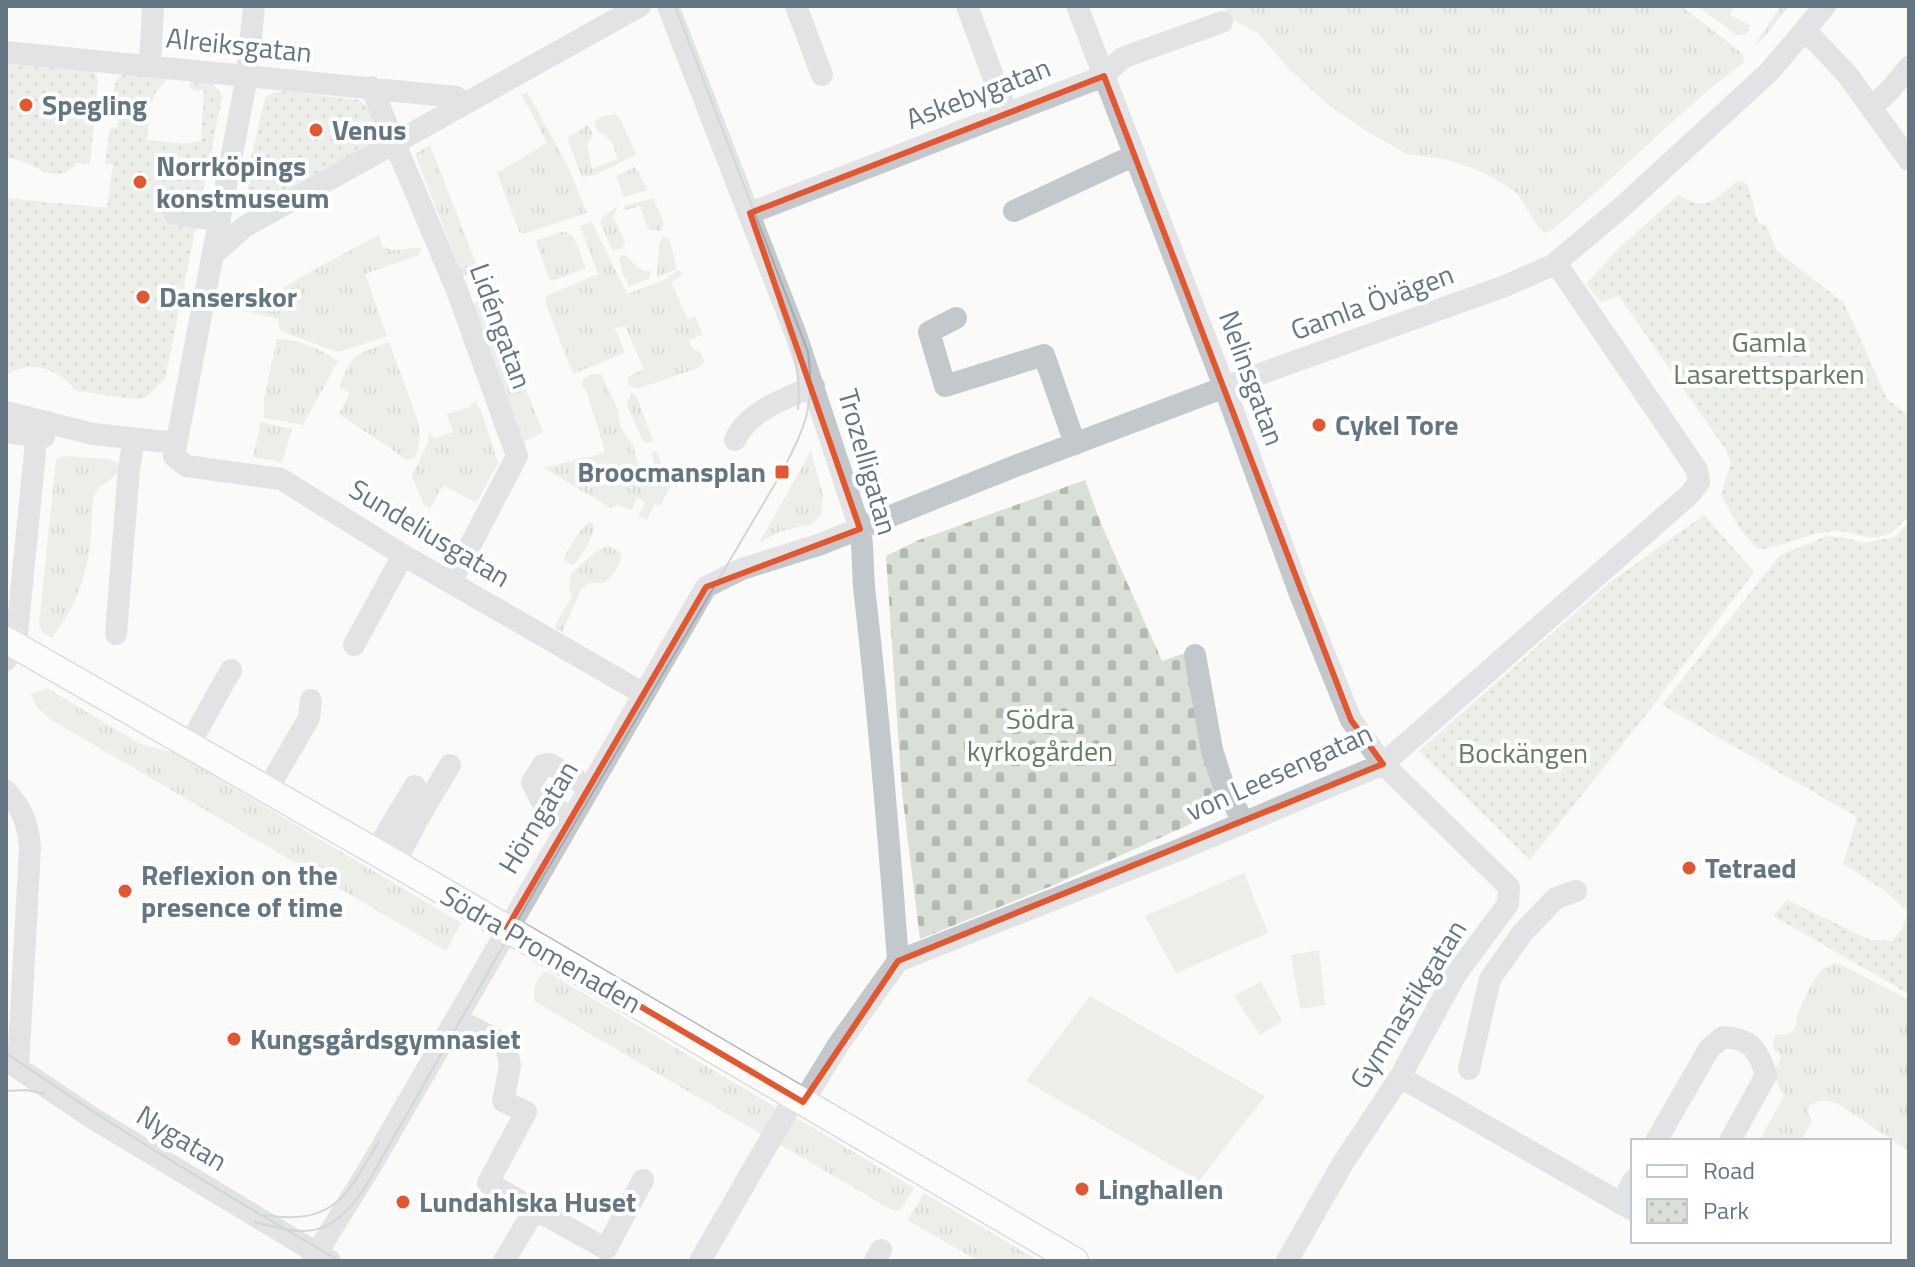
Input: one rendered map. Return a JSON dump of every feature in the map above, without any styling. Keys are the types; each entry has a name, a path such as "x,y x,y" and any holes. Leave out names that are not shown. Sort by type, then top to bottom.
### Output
{"main road":[{"name":"Södra Promenaden","path":"9,648 189,745 1075,1261"}],"street":[{"path":"150,66 153,6"},
{"path":"175,450 247,76 254,6"},
{"path":"214,254 244,227 640,6"},
{"name":"Trozelligatan","path":"668,6 814,386 860,529 864,591 878,701 898,961"},
{"path":"796,6 822,75"},
{"path":"967,6 1007,114"},
{"name":"Nelinsgatan","path":"1077,6 1225,389 1300,594 1351,720 1383,764"},
{"name":"Gamla Övägen","path":"860,529 1257,375 1505,286 1556,263 1769,72 1825,6"},
{"name":"Askebygatan","path":"750,213 1104,76 1122,58 1222,22"},
{"path":"1805,30 1846,73 1909,160"},
{"name":"Alreiksgatan","path":"6,52 371,87 456,97 465,103"},
{"path":"1871,108 1909,67"},
{"name":"Lidéngatan","path":"371,87 456,288 517,456 451,582"},
{"path":"1014,211 1135,155"},
{"path":"175,214 220,221"},
{"name":"von Leesengatan","path":"898,961 1383,764 1690,494 1699,482 1697,470 1556,263"},
{"path":"956,318 929,332 945,386 1044,355 1075,444"},
{"path":"735,440 739,429 750,418 814,386"},
{"path":"15,414 93,434"},
{"path":"9,648 35,437 15,414"},
{"path":"6,432 35,437 93,434"},
{"name":"Sundeliusgatan","path":"93,434 134,438 175,450 186,466 281,479 403,555 644,694"},
{"path":"116,634 134,438"},
{"name":"Hörngatan","path":"319,1258 706,587 742,569 860,529"},
{"path":"354,645 403,555"},
{"path":"1195,655 1212,750 1223,784 1244,823"},
{"path":"189,745 231,670"},
{"path":"267,790 309,718 311,700"},
{"path":"572,818 541,800 532,782 543,765 550,764 590,788"},
{"name":"Gymnastikgatan","path":"1287,1261 1343,1163 1400,1077 1461,966 1508,904 1509,887 1383,764"},
{"path":"385,858 418,819 450,765"},
{"path":"385,858 415,786"},
{"path":"6,791 21,807 28,825 30,848 10,1070"},
{"path":"1469,1069 1490,980 1523,932 1556,898 1576,891"},
{"path":"700,1261 799,1100 898,961"},
{"path":"1461,966 1490,980"},
{"path":"457,1019 506,1045 510,1066 503,1101 526,1112 488,1183 606,1249 643,1180"},
{"path":"1657,1139 1709,1049 1723,1037 1741,1038 1760,1054 1766,1075 1731,1139"},
{"name":"Nygatan","path":"10,1070 38,1082 154,1166 319,1258"},
{"path":"1400,1077 1627,1207"},
{"path":"504,1261 535,1209"}],"highlighted area":[{"path":"1104,76 1351,720 1383,764 898,961 803,1102 507,928 706,587 860,529 750,213"}],"green space":[{"path":"1224,6 1681,6 1742,53 1744,62 1545,233 1517,193 1500,182 1480,171 1445,159 1407,154 1330,106 1291,71 1259,34 1230,18"},
{"path":"1697,6 1733,6 1730,15 1751,26 1747,33 1738,36"},
{"path":"1777,6 1789,6 1754,46 1779,9"},
{"path":"6,56 95,72 98,81 90,164 77,163 68,171 52,174 6,158"},
{"path":"123,74 160,76 166,80 150,104 147,140 185,144 201,141 204,90 196,91 189,87 192,79 214,86 222,98 165,379 145,398 131,399 75,390 60,376 43,368 25,368 6,375 6,198 107,208 113,165 105,164 110,128 117,127 120,105 112,104 115,84"},
{"path":"285,91 359,100 369,108 380,130 375,142 267,201 256,203 250,198 246,181 265,98"},
{"path":"527,92 568,166 587,213 523,234 519,231 497,173 547,143 522,95"},
{"path":"615,114 621,120 636,155 595,175 582,177 567,138 588,125 593,135 587,144 592,169 618,159 611,142 598,132 594,122 603,116"},
{"path":"430,145 479,271 463,277 415,154"},
{"path":"635,167 648,190 624,197 616,176"},
{"name":"Gamla Lasarettsparken","path":"1738,181 1747,184 1759,224 1766,225 1777,251 1844,303 1887,399 1909,416 1909,516 1888,534 1866,537 1843,531 1827,532 1758,549 1741,531 1721,495 1731,463 1726,450 1619,296 1601,302 1586,284 1618,249 1678,195 1697,203 1710,202"},
{"path":"653,198 664,223 661,231 648,229 640,206 623,211 624,206"},
{"path":"618,206 613,216 625,242 622,248 612,250 600,222"},
{"path":"592,222 627,294 662,281 679,270 683,275 671,282 688,320 695,316 703,334 689,341 692,348 701,353 704,362 698,368 637,389 629,385 627,377 644,369 625,326 615,328 625,353 573,374 546,304 546,296 598,274 580,226"},
{"path":"564,231 573,236 586,268 553,281 549,279 536,241"},
{"path":"379,235 382,246 388,249 421,248 419,255 365,274 387,336 338,352 279,329 278,319 228,310 229,300 258,303"},
{"path":"663,236 669,239 677,269 657,278 659,244"},
{"path":"625,255 639,268 651,271 649,279 629,286 619,257"},
{"path":"489,297 543,432 524,442 472,304"},
{"path":"277,339 293,340 338,361 303,425 264,418 264,399"},
{"path":"389,342 418,421 418,448 415,457 407,460 339,414 350,393 339,387 352,361 356,356"},
{"path":"601,374 618,410 620,426 633,446 642,481 659,477 651,453 656,451 670,487 660,506 654,504 647,520 638,516 645,503 637,497 632,510 617,505 611,508 542,467 605,451 586,390 582,386 583,379"},
{"path":"631,392 637,397 653,441 646,443 642,439 627,405"},
{"path":"475,401 498,463 476,503 443,485 430,509 424,505 412,476 428,443 429,433 436,438 453,432 447,414 468,408"},
{"path":"261,422 292,429 282,462 253,457"},
{"path":"811,451 823,495 821,515 812,524 781,531 759,543"},
{"path":"63,456 109,459 116,462 119,470 98,489 93,499 85,572 73,604 52,638 43,633 39,625 56,460"},
{"name":"Södra kyrkogården","path":"1085,480 1162,661 1188,652 1229,807 1054,885 920,939 902,792 886,556 919,540"},
{"name":"Bockängen","path":"1704,515 1754,572 1530,860 1419,751 1609,583"},
{"path":"590,522 594,527 583,552 573,565 565,562 564,557 580,531"},
{"path":"1909,522 1909,994 1773,916 1787,900 1870,940 1892,941 1902,929 1908,912 1884,890 1843,864 1857,817 1662,705 1780,555 1827,536 1863,543 1895,537"},
{"path":"608,546 621,553 618,566 604,583 589,583 581,590 562,632 554,627 572,596 569,587 571,574 593,554"},
{"path":"47,688 140,744 175,753 461,923 446,951 50,719 36,706 31,694"},
{"path":"1244,873 1268,933 1176,973 1145,916"},
{"path":"1319,950 1325,1005 1300,1009 1291,955"},
{"path":"1837,963 1909,1000 1909,1151 1838,1104 1823,1100 1809,1105 1812,1121 1802,1139 1760,1139 1784,1096 1771,1069 1778,1065 1781,1056 1773,1048 1775,1035 1788,1034 1795,1029 1801,1006 1824,968"},
{"path":"546,971 777,1108 761,1134 534,1001 536,984"},
{"path":"1261,982 1282,1021 1260,1035 1234,996"},
{"path":"1090,996 1265,1096 1199,1181 1026,1081"},
{"path":"795,1117 914,1188 900,1210 892,1210 779,1144"},
{"path":"924,1193 1039,1261 978,1261 908,1220"}],"tram line":[{"path":"255,1222 290,1230 316,1229 339,1217 363,1191 534,892 782,472 803,428 810,387 808,352 675,6"},
{"path":"779,305 797,369 798,409"},
{"path":"6,1053 171,1160 340,1261"},
{"path":"6,1091 26,1090 45,1094"},
{"path":"264,1215 307,1216 336,1203 357,1177 379,1141"}],"place":[{"name":"Spegling","path":"26,105"},
{"name":"Venus","path":"316,130"},
{"name":"Norrköpings konstmuseum","path":"140,182"},
{"name":"Danserskor","path":"143,297"},
{"name":"Cykel Tore","path":"1319,425"},
{"name":"Broocmansplan","path":"782,472"},
{"name":"Tetraed","path":"1689,868"},
{"name":"Reflexion on the presence of time","path":"125,891"},
{"name":"Kungsgårdsgymnasiet","path":"234,1039"},
{"name":"Linghallen","path":"1082,1189"},
{"name":"Lundahlska Huset","path":"403,1202"}]}
